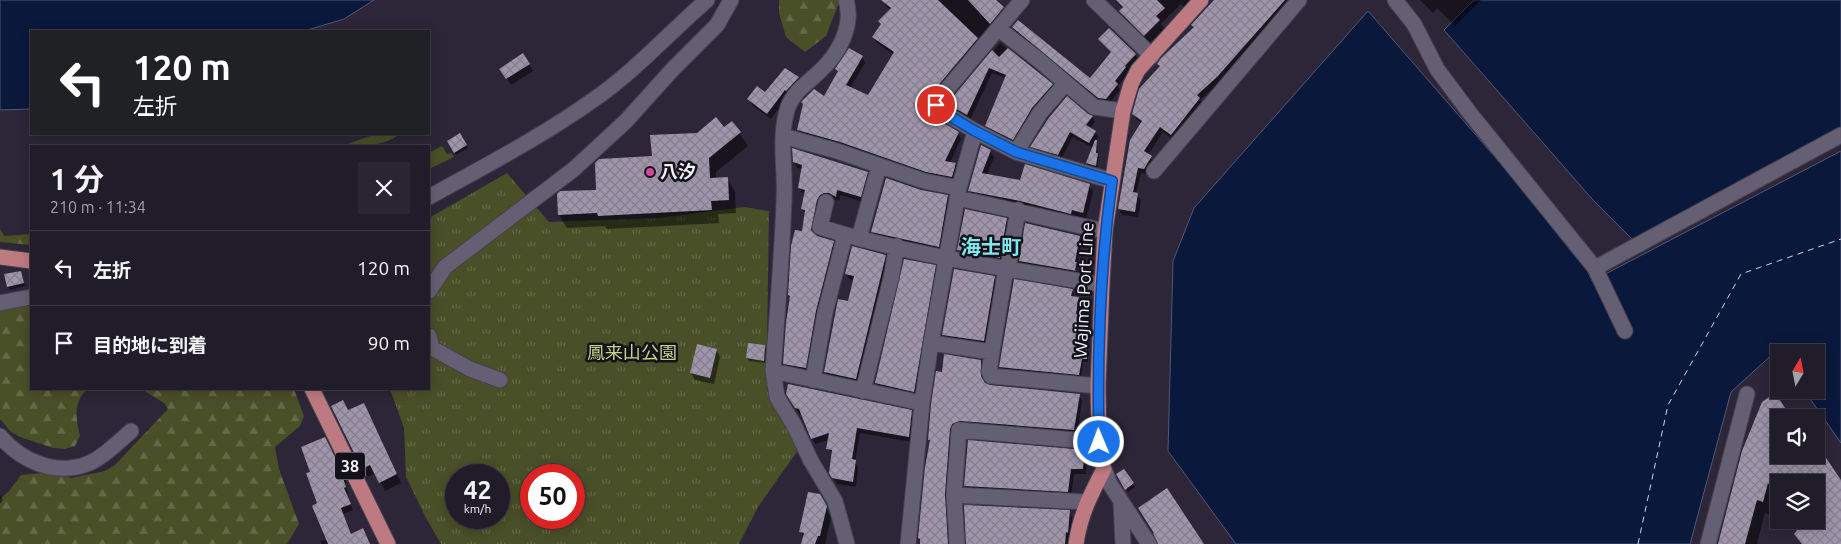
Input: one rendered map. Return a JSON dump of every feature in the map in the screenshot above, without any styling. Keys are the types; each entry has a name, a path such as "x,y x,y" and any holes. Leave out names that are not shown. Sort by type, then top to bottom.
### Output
{"main road":[{"name":"Wajima Port Line","path":"1104,469 1100,456 1098,386 1102,285 1105,231 1123,111 1138,70 1201,0"},
{"path":"0,257 30,261"},
{"name":"38","path":"312,390 388,544"},
{"path":"1076,544 1086,502 1104,469"}],"street":[{"path":"430,196 523,144 596,98 707,0"},
{"path":"430,290 446,267 574,169 626,121 672,70 717,25 731,0"},
{"path":"847,0 848,17 845,34 835,55 793,97 784,120 784,200 773,371 777,397 835,501 847,544"},
{"path":"1022,0 938,100 936,105 938,109 975,131 1016,152 1112,181"},
{"path":"1094,0 1152,56"},
{"path":"1154,171 1299,0"},
{"path":"1395,0 1414,24 1437,69 1595,268 1625,332"},
{"path":"998,29 1040,61 1094,107 1123,111"},
{"path":"1016,152 1040,113 1065,84"},
{"path":"908,544 922,403 958,193 975,131"},
{"path":"1595,268 1841,135"},
{"path":"783,136 958,193 1062,222 1105,231"},
{"path":"813,380 825,313 878,166"},
{"path":"826,202 820,227 946,257 1102,285"},
{"path":"1018,210 992,352 990,375 1098,386"},
{"path":"864,391 897,246"},
{"path":"0,303 30,297"},
{"path":"430,340 432,348 470,369 500,380"},
{"path":"932,343 992,352"},
{"path":"773,371 922,403"},
{"path":"1708,544 1747,394"},
{"path":"957,544 954,495 959,432 961,429 1099,442"},
{"path":"2,441 32,462 65,469 88,463 100,457 131,430"},
{"path":"1104,469 1110,484 1149,544"},
{"path":"954,495 1086,502"},
{"path":"1121,502 1123,544"}],"green space":[{"path":"779,0 840,0 826,36 805,52 786,37 779,13"},
{"path":"373,135 398,135 379,144 345,145"},
{"path":"442,146 447,154 451,153 454,157 430,169 430,152"},
{"name":"鳳来山公園","path":"507,173 549,222 659,218 744,207 769,211 767,343 773,398 801,446 758,507 739,544 441,544 406,477 404,428 390,390 430,390 430,217"},
{"path":"0,229 4,236 30,234 30,245 0,242"},
{"path":"30,303 30,390 86,390 79,400 77,417 80,436 75,446 65,449 53,448 20,437 11,432 0,419 0,309"},
{"path":"143,390 294,390 304,416 300,426 275,447 279,469 299,524 287,544 0,544 0,499 9,491 21,475 53,472 71,478 105,471 115,465 168,409 164,403"}],"water":[{"path":"0,0 374,0 344,19 307,30 30,30 30,109 0,110"},
{"path":"1474,0 1841,0 1841,128 1635,242 1593,200 1444,30"},
{"path":"1368,11 1581,256 1592,281 1841,151 1841,443 1825,420 1825,409 1817,409 1810,399 1825,399 1825,344 1770,344 1770,356 1731,392 1690,544 1236,544 1168,451 1173,261 1194,208"}],"building":[{"path":"881,0 938,0 978,38 931,94 927,102 927,109 933,117 959,132 945,161 956,163 952,177 926,172 840,142 797,130 803,104 801,102 814,89 824,96 838,71 835,69 849,48 863,56 846,85 868,95 894,52 872,37 881,24 878,21 891,8"},
{"path":"968,0 996,0 1004,7 990,24"},
{"path":"1116,0 1157,0 1165,8 1156,16 1160,20 1144,36 1119,11 1123,7"},
{"path":"1214,0 1285,0 1217,77 1197,95 1200,98 1171,135 1160,127 1144,151 1152,156 1144,169 1138,168 1133,192 1138,193 1135,212 1118,209 1130,140 1142,121 1132,114 1139,89 1160,66 1157,64 1161,58 1194,27 1191,25"},
{"path":"1018,20 1090,78 1111,52 1098,39 1109,28 1136,54 1115,81 1118,84 1106,99 1098,98 1012,27"},
{"path":"1008,48 1053,84 1032,108 1013,140 985,126 1006,75 989,68 967,115 947,104 992,50 999,57"},
{"path":"523,53 530,64 506,79 499,69"},
{"path":"785,68 799,77 785,90 767,114 747,99 757,86 765,92"},
{"path":"1067,96 1093,116 1086,125 1096,131 1089,143 1070,132 1058,155 1030,147 1048,119"},
{"path":"716,117 724,127 732,121 741,132 709,158 710,178 728,177 729,200 711,201 712,210 598,216 597,213 558,215 557,194 560,191 596,190 595,163 599,159 652,156 650,135 697,133"},
{"path":"460,133 467,145 454,153 447,141"},
{"path":"1095,140 1097,140 1096,153 1098,153 1096,166 1086,163"},
{"path":"981,145 991,150 982,173 1020,180 1025,164 1090,184 1083,213 1072,210 1071,214 1020,201 968,191"},
{"path":"792,148 868,172 861,197 837,190 836,197 829,193 824,193 817,200 811,230 817,236 834,241 816,311 806,368 783,364 790,296 788,295 791,246 795,230 802,231 805,210 801,209 805,190 798,188 802,165 793,162"},
{"path":"886,178 921,190 948,195 939,247 871,232"},
{"path":"965,209 1007,218 1000,258 957,250"},
{"path":"1025,223 1080,236 1075,262 1077,262 1075,270 1077,271 1019,261"},
{"path":"852,246 886,255 856,379 824,372 838,299 848,301 854,276 845,274"},
{"path":"904,259 936,265 914,392 875,383"},
{"path":"954,269 995,276 984,341 942,335"},
{"path":"21,271 24,283 7,287 4,274"},
{"path":"1014,279 1073,289 1071,296 1079,297 1076,314 1086,314 1087,359 1082,359 1079,375 999,367"},
{"path":"748,343 765,345 764,361 746,358"},
{"path":"697,344 717,349 710,378 690,373"},
{"path":"944,354 981,360 981,376 985,383 990,385 1080,394 1074,430 960,421 952,424 945,494 948,544 920,544 920,539 918,538 925,467 930,440 928,440 931,404 936,371 942,372"},
{"path":"788,384 912,410 909,437 857,428 852,459 856,460 853,482 832,478 829,473 832,450 826,449 829,433 811,439 799,409 795,408 786,394"},
{"path":"1770,396 1770,399 1779,399 1786,409 1770,409 1770,464 1825,464 1825,456 1841,480 1841,544 1802,544 1794,534 1798,529 1825,529 1825,474 1770,474 1770,486 1768,483 1763,502 1757,500 1745,544 1718,544 1742,451 1762,402"},
{"path":"343,400 348,410 364,403 397,474 379,483 370,465 362,469 331,406"},
{"path":"325,437 345,477 343,478 346,487 344,488 351,504 341,508 351,534 363,528 370,544 328,544 312,506 317,503 306,473 310,472 301,447"},
{"path":"968,440 1085,450 1083,469 1071,469 1068,492 964,486"},
{"path":"1124,469 1134,483 1125,490 1116,474"},
{"path":"1167,488 1204,544 1158,544 1154,533 1138,508"},
{"path":"808,492 820,494 827,506 820,536 818,536 815,544 801,544 804,533 799,532"},
{"path":"964,505 1070,510 1065,544 966,544"}],"ferry route":[{"path":"1638,544 1668,405 1741,274 1841,239"}],"place":[{"name":"八汐","path":"650,172"}],"district":[{"name":"海士町","path":"991,247"}],"route":[{"path":"936,105 938,109 975,131 1016,152 1112,181 1105,231 1102,285 1098,386 1099,442"}]}
